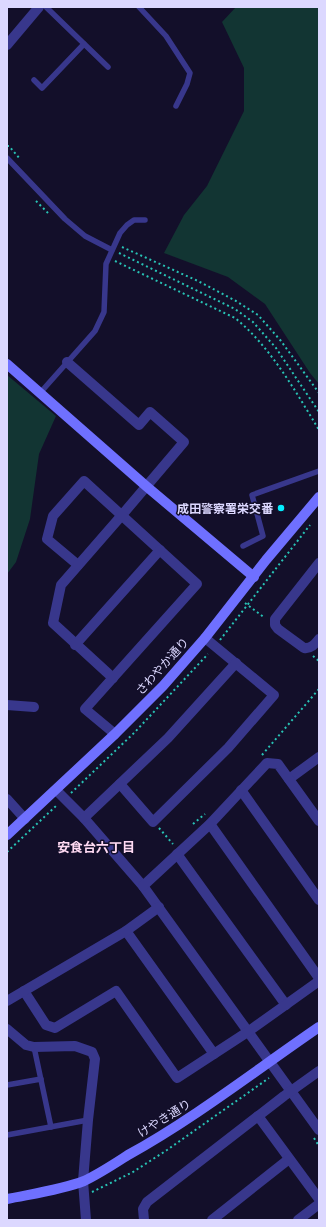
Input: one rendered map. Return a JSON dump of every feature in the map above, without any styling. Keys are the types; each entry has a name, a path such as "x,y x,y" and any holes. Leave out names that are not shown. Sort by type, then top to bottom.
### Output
{"street":[{"path":"7,45 39,7"},
{"path":"67,362 139,425 150,412 184,442 61,585 53,623 75,645 113,678"},
{"path":"7,364 146,486 254,577"},
{"path":"78,565 47,539 53,516 84,481 197,584 85,709 115,734"},
{"name":"さわやか通り","path":"7,836 115,734 163,686 205,638 318,501"},
{"path":"75,645 160,550"},
{"path":"319,563 275,620 275,625 278,630 304,648 308,649 314,646 319,639"},
{"path":"120,784 153,822 228,748 274,695 205,638"},
{"path":"84,818 168,738 236,663"},
{"path":"7,705 34,707"},
{"path":"289,779 319,757"},
{"path":"143,886 210,824 267,763 278,764 319,821"},
{"path":"56,790 84,818 143,886 270,1060 290,1091 319,1130"},
{"path":"241,790 319,900"},
{"path":"7,799 25,819"},
{"path":"210,824 319,978"},
{"path":"177,854 286,1005"},
{"path":"7,1001 126,931 159,907"},
{"path":"126,931 214,1054"},
{"path":"24,991 46,1025 55,1028 116,991 177,1078 249,1031 319,981"},
{"name":"けやき通り","path":"7,1198 42,1193 84,1181 150,1144 202,1110 319,1026"},
{"path":"9,1032 26,1045 75,1046 92,1052 95,1058 88,1120 84,1181 86,1220"},
{"path":"144,1220 143,1209 147,1202 290,1091 319,1071"},
{"path":"258,1116 319,1199"},
{"path":"212,1220 289,1159"},
{"path":"298,1220 319,1204"}],"lane":[{"path":"46,7 108,67"},
{"path":"139,7 166,36 190,73 188,84 176,106"},
{"path":"34,80 42,88 84,44"},
{"path":"7,158 65,219 85,236 112,250"},
{"path":"40,393 95,331 104,312 106,264 108,258 120,233 127,225 134,220 145,220"},
{"path":"243,546 263,536 252,495 319,471"},
{"path":"34,1046 51,1127"},
{"path":"7,1085 40,1079"},
{"path":"7,1135 88,1120"}],"path":[{"path":"7,146 9,146 24,164"},
{"path":"36,200 50,216"},
{"path":"115,244 198,281 236,301 258,315 281,341 319,393"},
{"path":"112,250 235,309 253,322 276,348 319,412"},
{"path":"108,258 234,318 247,328 272,358 319,430"},
{"path":"238,597 275,625"},
{"path":"316,693 319,697"},
{"path":"153,822 173,844"}],"green space":[{"path":"236,7 319,7 319,384 310,373 265,304 228,277 164,253 184,215 207,186 244,111 244,68 222,22"},
{"path":"7,375 56,416 39,454 30,519 16,562 7,574"}],"place":[{"name":"成田警察署栄交番","path":"281,508"}],"district":[{"name":"安食台六丁目","path":"96,847"}]}
